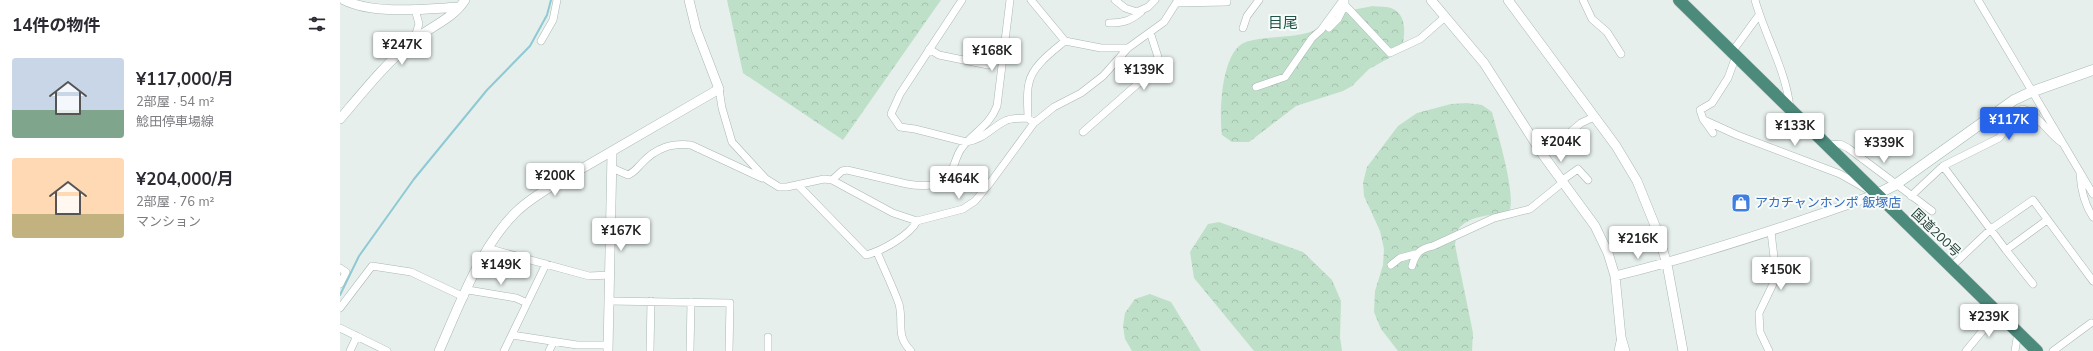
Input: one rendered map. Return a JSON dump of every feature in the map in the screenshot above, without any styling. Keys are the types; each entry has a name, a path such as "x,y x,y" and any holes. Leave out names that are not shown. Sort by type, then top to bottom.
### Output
{"highway":[{"name":"国道200号","path":"1679,0 2037,351"}],"main road":[{"path":"1877,194 1895,185 2014,100 2032,91 2093,70"}],"street":[{"path":"344,0 354,5 415,9 464,2"},
{"path":"541,41 553,20 557,0"},
{"path":"689,0 696,29 719,89 722,108 732,142 766,180"},
{"path":"962,0 900,94 891,114 900,127 915,129 966,142 975,141 986,135 1006,120 1028,118"},
{"path":"832,180 842,171 847,170 907,184 936,184 944,181 949,176 960,150 966,142 986,126 997,106 1010,0"},
{"path":"1031,0 1065,41 1101,48 1128,48"},
{"path":"1115,0 1129,10 1142,12"},
{"path":"1109,23 1123,23 1132,20 1154,0"},
{"path":"612,168 628,175 634,172 652,152 682,144 691,145 779,187 798,185 824,179 832,180 893,213 917,221 964,209 975,201 1034,124 1054,107 1081,93 1103,76 1128,48 1164,22 1177,2 1227,2 1227,0"},
{"path":"1243,28 1247,16 1259,0"},
{"path":"1430,0 1484,63 1543,155 1595,226 1602,239 1615,276 1621,337 1625,351"},
{"path":"1508,0 1616,146 1636,181 1656,228 1667,264 1683,351"},
{"path":"1583,0 1592,19 1607,32 1621,54"},
{"path":"1755,0 1759,15 1788,89 1790,108"},
{"path":"1978,0 2093,194"},
{"path":"340,119 380,72 414,40 464,2"},
{"path":"1344,2 1390,53 1420,39 1445,17"},
{"path":"1329,28 1338,19 1344,2"},
{"path":"1256,87 1285,77 1312,38 1321,30 1344,2"},
{"path":"414,40 419,24 419,17 415,9"},
{"path":"1713,133 1704,120 1700,110 1712,103 1728,78 1734,54 1759,15"},
{"path":"1083,132 1158,66 1158,57 1150,32"},
{"path":"1034,124 1028,118 1029,83 1032,73 1053,50 1065,41"},
{"path":"929,50 939,56 988,65"},
{"path":"439,351 487,248 502,226 532,199 719,89"},
{"path":"1911,196 1944,166 1999,138 2022,109 2032,112 2052,136 2062,142"},
{"path":"1543,155 1582,123 1594,116"},
{"path":"1704,120 1737,135 1840,174 1864,189 1877,194"},
{"path":"1827,145 1840,144 1848,148 1895,185 1932,211"},
{"path":"512,335 577,346 608,348 612,153"},
{"path":"1944,166 1990,229 2033,284"},
{"path":"1391,265 1400,258 1415,254 1422,249 1433,246 1494,218 1530,209 1578,169 1588,180"},
{"path":"2080,172 2081,190 2088,210 2093,217"},
{"path":"798,185 866,255 877,252 913,228 917,221"},
{"path":"1615,276 1667,264 1771,232 1877,194"},
{"path":"1951,267 1990,229 2033,200 2093,281"},
{"path":"2006,250 2048,220"},
{"path":"1768,351 1760,332 1759,313 1774,284 1775,266 1771,232"},
{"path":"487,248 589,276 610,275"},
{"path":"877,252 899,306 900,330 905,344 911,351"},
{"path":"1412,266 1415,254"},
{"path":"504,351 546,264"},
{"path":"340,308 372,266 411,272 466,293 516,298 527,303"},
{"path":"340,268 346,272 340,284"},
{"path":"609,301 730,303 729,351"},
{"path":"650,351 651,301"},
{"path":"690,351 691,302"},
{"path":"1966,351 1997,313"},
{"path":"2053,351 2092,324"},
{"path":"340,328 387,351"},
{"path":"2015,351 2018,332"},
{"path":"350,351 357,336"},
{"path":"768,337 768,351"},
{"path":"1618,351 1621,337"},
{"path":"549,351 553,342"}],"green space":[{"path":"727,0 941,0 843,140 743,73"},
{"path":"1372,6 1391,8 1397,11 1401,16 1404,26 1402,51 1369,69 1352,86 1343,91 1296,106 1249,142 1232,142 1222,135 1221,112 1224,83 1231,57 1238,47 1246,42 1263,38 1297,35 1313,31 1346,13 1356,9"},
{"path":"1467,103 1482,105 1492,112 1505,164 1511,204 1509,212 1483,216 1470,220 1460,227 1457,233 1455,245 1473,333 1472,351 1398,351 1381,329 1374,312 1375,291 1383,265 1384,249 1380,231 1364,196 1363,183 1367,167 1398,126 1417,113 1451,104"},
{"path":"1219,222 1303,252 1332,280 1341,301 1340,337 1342,351 1254,351 1194,278 1190,252 1208,224"},
{"path":"1150,294 1171,302 1201,351 1132,351 1125,339 1123,326 1125,313 1135,299"}],"waterway":[{"path":"340,295 359,256 414,179 487,90 530,46 547,15 551,0"}],"place":[{"name":"アカチャンホンポ 飯塚店","path":"1741,203"}],"district":[{"name":"目尾","path":"1283,23"}]}
